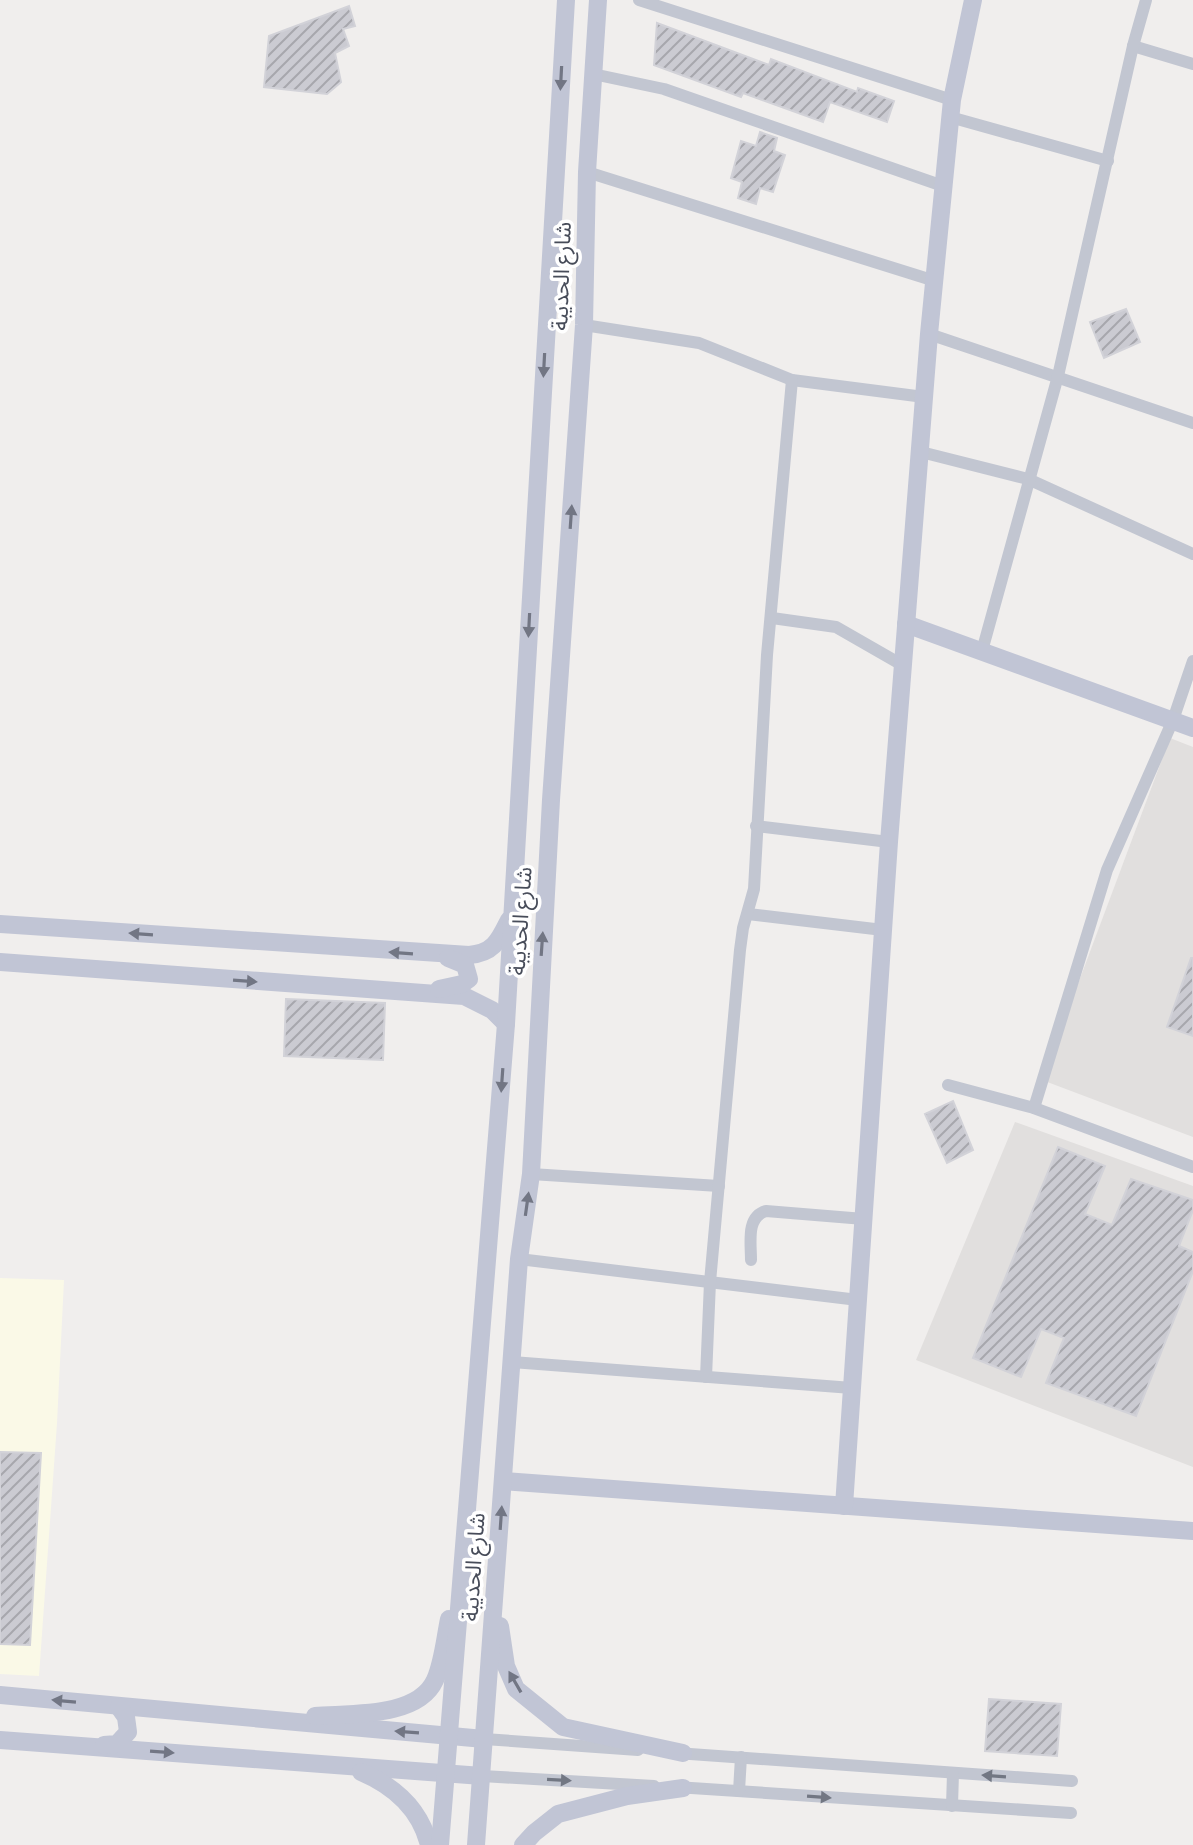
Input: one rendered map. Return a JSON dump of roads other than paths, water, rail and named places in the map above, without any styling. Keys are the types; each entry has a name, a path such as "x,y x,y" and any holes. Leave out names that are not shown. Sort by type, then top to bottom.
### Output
{"main road":[{"name":"شارع الحديبة","path":"440,1845 506,1024 566,0"},
{"name":"شارع الحديبة","path":"476,1845 519,1259 531,1174 551,800 584,325 587,172 598,0"},
{"path":"844,1506 889,842 929,334 951,108 972,0"},
{"path":"906,624 1193,728"},
{"path":"0,924 437,955 484,954 500,940 512,913"},
{"path":"412,993 462,984 469,979 465,965 437,955"},
{"path":"0,962 464,996 492,1010 506,1024"},
{"path":"503,1481 1193,1531"},
{"path":"263,1721 392,1709 418,1702 435,1681 466,1550"},
{"path":"495,1596 506,1666 516,1689 563,1727 683,1753"},
{"path":"0,1695 484,1739"},
{"path":"94,1747 117,1744 125,1738 128,1723 119,1707"},
{"path":"0,1740 482,1776"},
{"path":"343,1765 380,1780 406,1800 425,1827 429,1845"},
{"path":"523,1845 558,1814 627,1796 683,1788"}],"street":[{"path":"640,0 1108,161"},
{"path":"982,651 1058,376 1146,0"},
{"path":"1133,46 1193,64"},
{"path":"593,74 664,89 943,186"},
{"path":"587,172 935,281"},
{"path":"584,325 699,343 792,380 924,397"},
{"path":"929,334 1193,423"},
{"path":"706,1377 710,1282 740,950 754,889 767,655 792,380"},
{"path":"921,452 1028,479 1193,554"},
{"path":"772,618 836,627 904,666"},
{"path":"1034,1108 1107,870 1173,720 1193,661"},
{"path":"756,826 889,842"},
{"path":"748,914 883,930"},
{"path":"948,1085 1034,1108 1193,1167"},
{"path":"531,1174 719,1186"},
{"path":"751,1260 752,1220 756,1214 766,1211 864,1219"},
{"path":"519,1259 858,1300"},
{"path":"512,1362 852,1388"},
{"path":"484,1739 1072,1781"},
{"path":"739,1791 741,1757"},
{"path":"952,1806 953,1773"},
{"path":"482,1776 1071,1813"}]}
